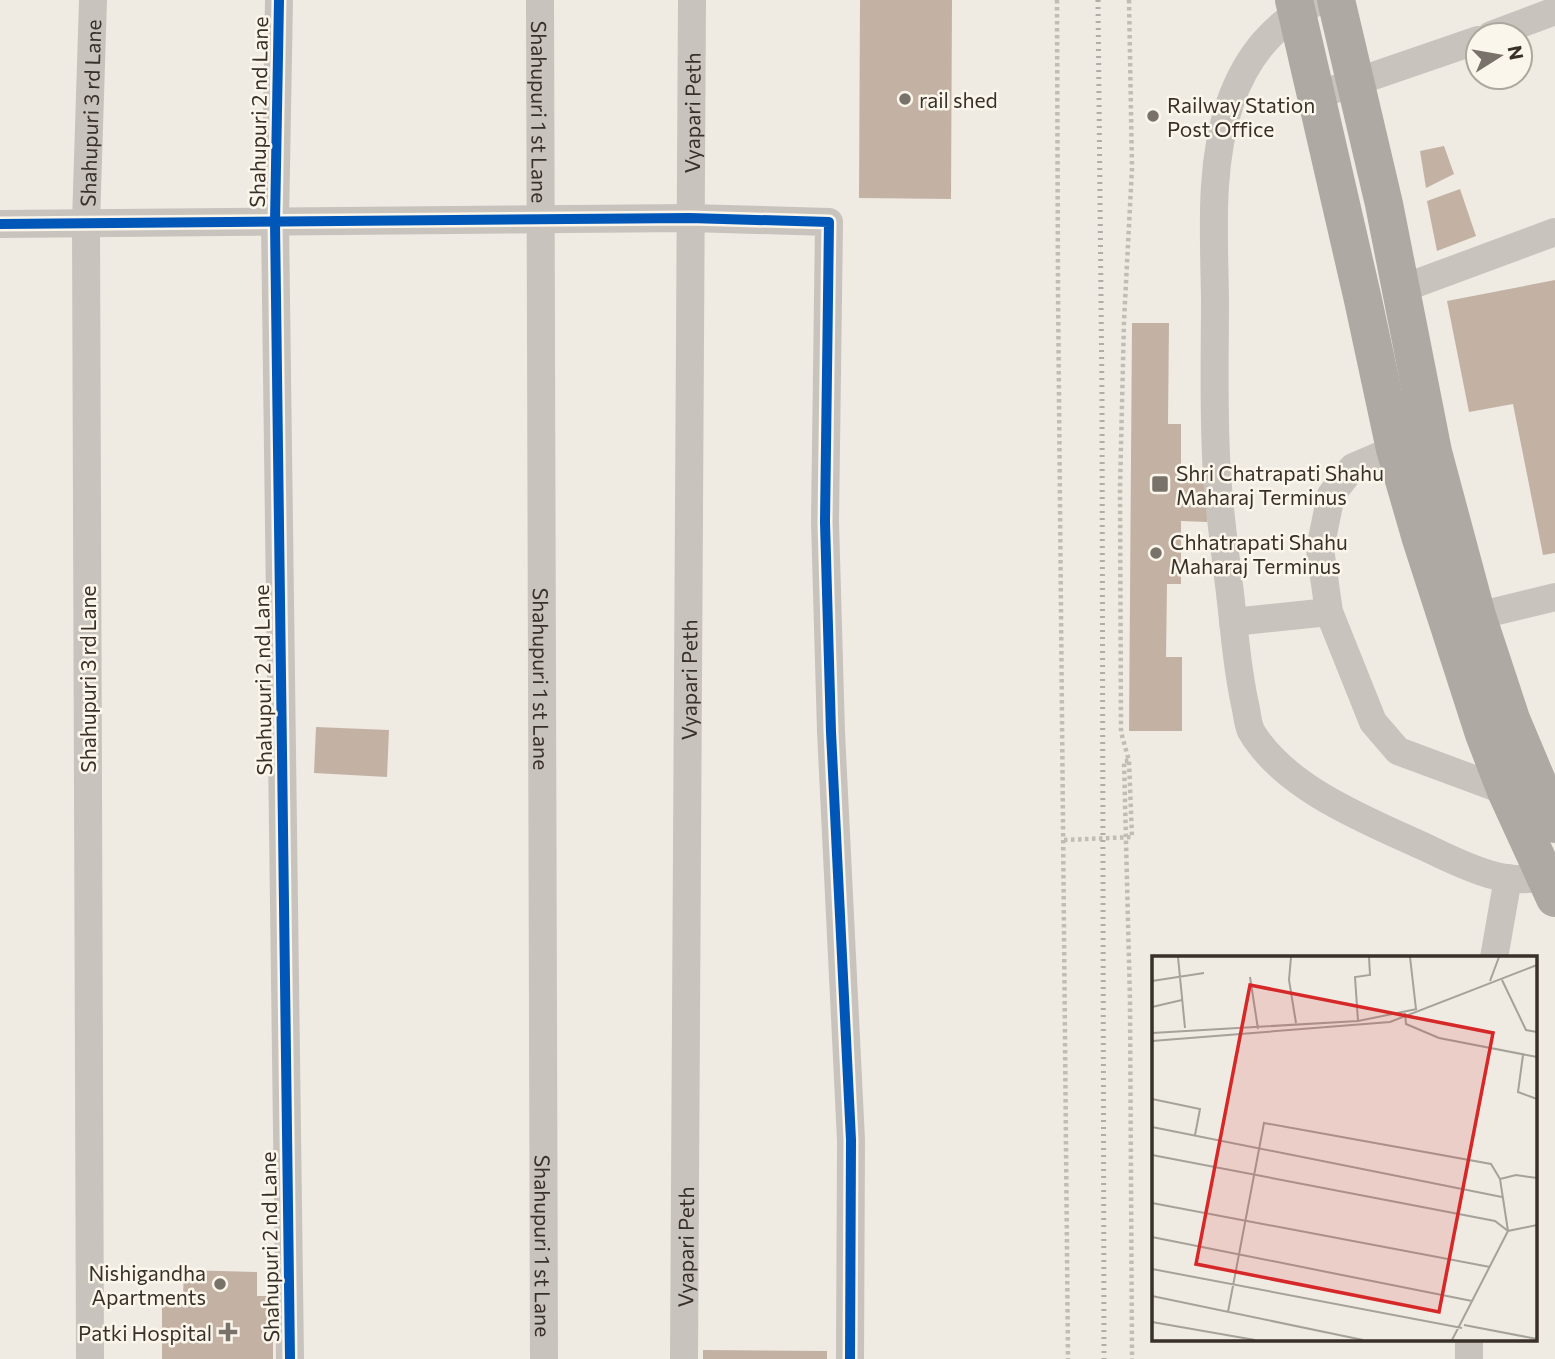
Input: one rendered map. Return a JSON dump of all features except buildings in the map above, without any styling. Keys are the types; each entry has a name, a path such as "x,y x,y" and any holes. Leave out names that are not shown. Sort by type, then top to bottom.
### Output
{"highway":[{"path":"1336,0 1384,204 1425,417 1477,616 1511,719 1540,881"},
{"path":"1304,4 1315,96 1395,449 1445,618 1484,734 1523,790 1555,824"}],"street":[{"name":"Shahupuri 3 rd Lane","path":"90,1359 86,223 93,0"},
{"name":"Shahupuri 2 nd Lane","path":"279,0 275,222 290,1359"},
{"name":"Shahupuri 1 st Lane","path":"540,0 544,1359"},
{"name":"Vyapari Peth","path":"684,1359 692,0"},
{"path":"1304,4 1273,31 1255,52 1231,101 1218,149 1214,209 1217,473 1240,681 1250,729 1280,767 1319,794 1477,872 1540,881 1495,956"},
{"path":"1529,21 1555,11"},
{"path":"1315,96 1464,45"},
{"path":"0,224 691,218 829,222 825,522 831,732 851,1140 850,1359"},
{"path":"1401,289 1555,232"},
{"path":"1395,449 1353,467 1331,495 1320,549 1329,612 1373,722 1398,751 1523,790"},
{"path":"1477,616 1555,597"},
{"path":"1233,622 1329,612"}],"path":[{"path":"1057,0 1068,1359"},
{"path":"1064,840 1132,837 1129,761 1121,732 1120,488 1124,321 1132,168 1129,0"},
{"path":"1129,761 1124,761 1130,1001 1132,1359"}],"railway":[{"path":"1098,0 1102,397 1104,1359"}],"cycle path":[{"path":"279,0 275,222 290,1359"},
{"path":"0,224 690,218 829,222 825,522 831,732 851,1140 850,1359"}],"place":[{"name":"rail shed","path":"905,99"},
{"name":"Railway Station Post Office","path":"1153,116"},
{"name":"Shri Chatrapati Shahu Maharaj Terminus","path":"1160,484"},
{"name":"Chhatrapati Shahu Maharaj Terminus","path":"1156,553"},
{"name":"Nishigandha Apartments","path":"220,1284"},
{"name":"Patki Hospital","path":"228,1332"}]}
